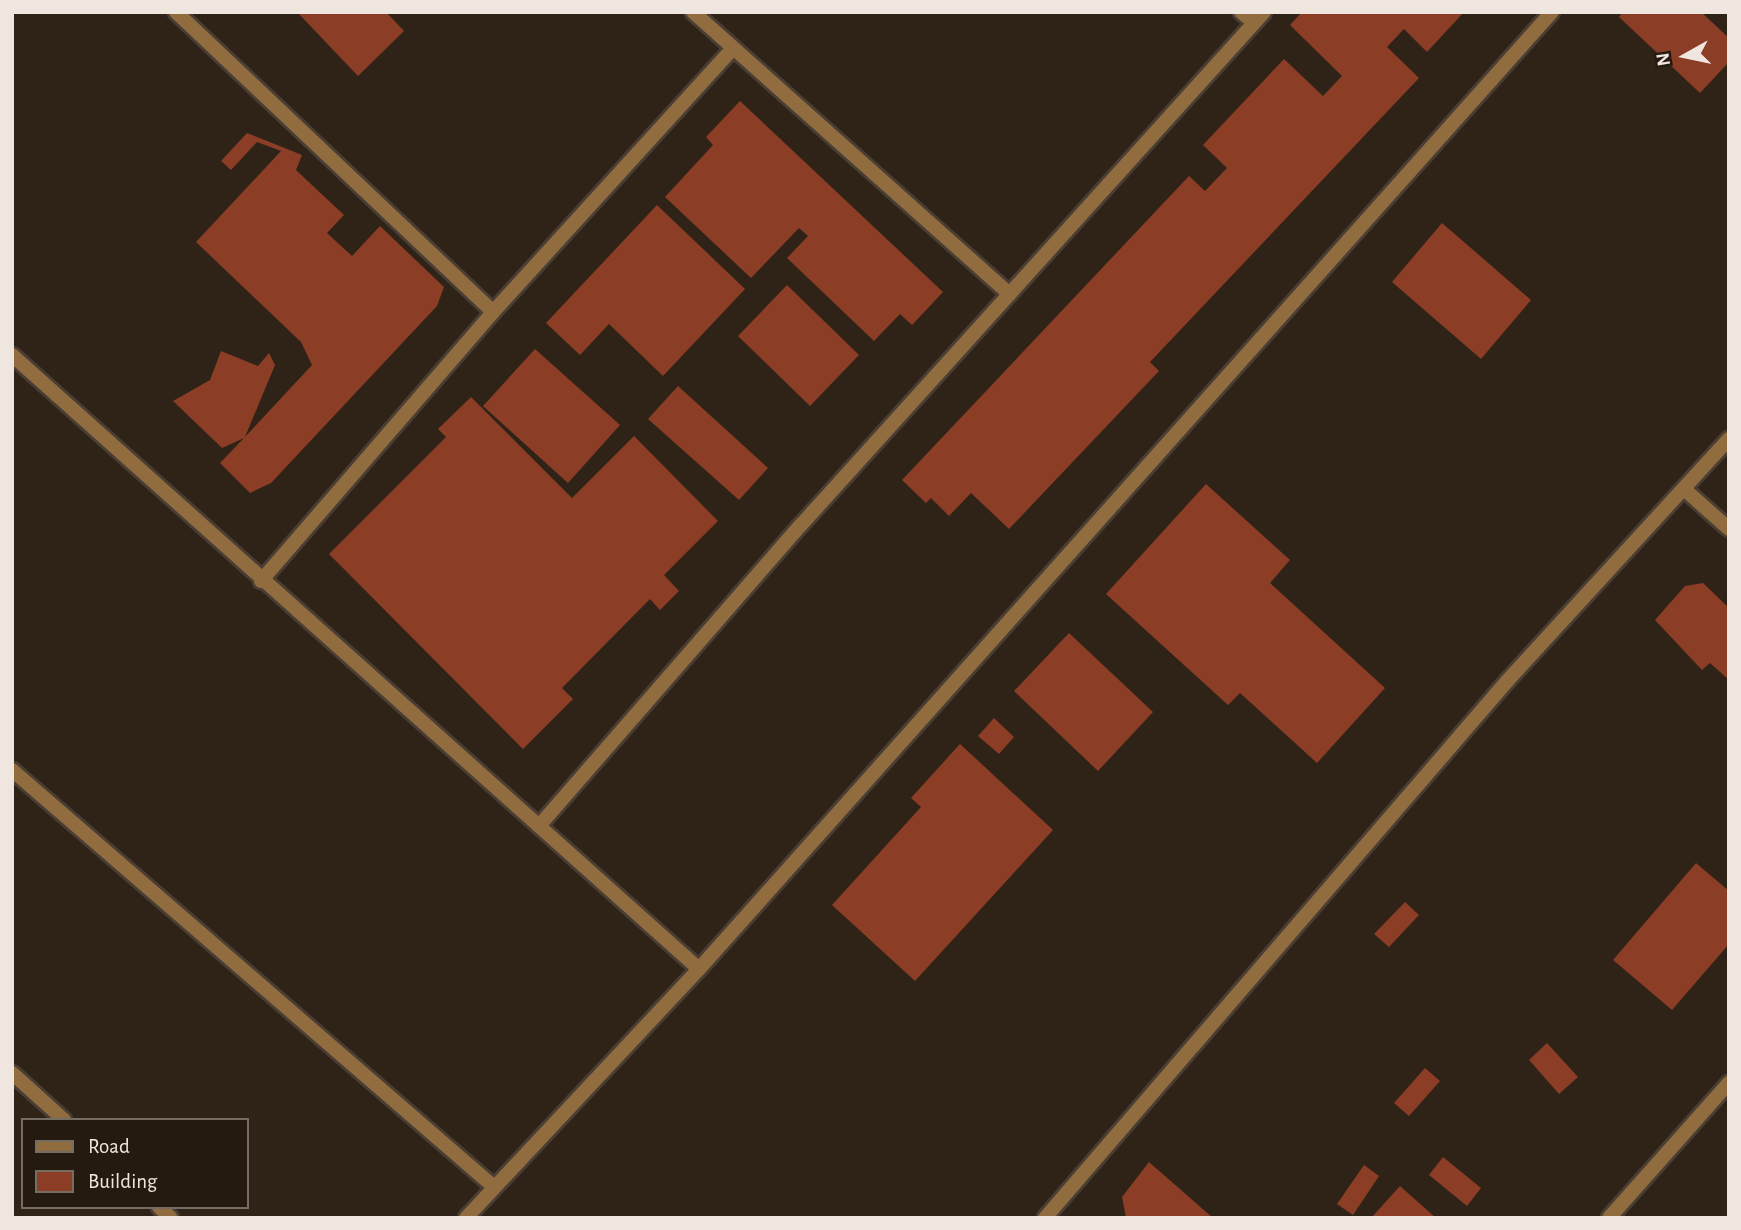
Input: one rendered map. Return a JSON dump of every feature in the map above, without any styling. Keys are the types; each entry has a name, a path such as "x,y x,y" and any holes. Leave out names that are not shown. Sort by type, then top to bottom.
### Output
{"street":[{"path":"176,12 493,312"},
{"path":"693,12 1009,294"},
{"path":"539,826 1009,294 1259,18 1241,12"},
{"path":"466,1218 699,969 1552,12"},
{"path":"261,581 493,312 732,49"},
{"path":"12,355 261,581 699,969"},
{"path":"1045,1218 1508,680 1729,439"},
{"path":"1684,489 1729,529"},
{"path":"12,770 494,1187"},
{"path":"12,1073 62,1118"},
{"path":"1609,1218 1729,1083"}],"building":[{"path":"297,12 386,12 404,31 358,76"},
{"path":"1302,12 1464,12 1427,52 1404,29 1387,47 1419,78 1150,362 1159,371 1009,529 971,493 949,516 931,498 926,503 902,480 1189,176 1205,191 1227,168 1203,145 1284,59 1323,96 1342,76 1290,25"},
{"path":"1623,12 1701,12 1729,38 1729,62 1700,93 1619,17"},
{"path":"740,101 943,292 912,325 900,314 874,341 787,258 808,236 799,228 751,278 665,197 713,145 706,137"},
{"path":"247,133 302,155 296,170 344,215 327,233 352,256 380,226 444,287 437,306 271,483 250,493 220,463 244,438 222,448 173,401 210,380 221,351 258,366 269,353 275,365 245,437 312,365 301,342 196,242 281,151 257,142 231,170 221,161"},
{"path":"657,205 745,289 663,376 609,324 580,355 546,323"},
{"path":"1442,223 1531,300 1481,359 1392,282"},
{"path":"787,285 859,355 810,406 738,336"},
{"path":"535,349 620,425 568,483 483,406"},
{"path":"678,386 768,468 739,500 648,419"},
{"path":"471,397 572,498 634,436 718,521 664,575 679,591 660,610 650,599 562,688 573,699 523,749 329,554 446,437 438,429"},
{"path":"1206,484 1290,560 1270,583 1385,688 1317,763 1240,693 1228,705 1106,594"},
{"path":"1703,583 1729,608 1729,680 1710,663 1702,670 1655,620 1685,586"},
{"path":"1069,633 1153,712 1098,771 1014,691"},
{"path":"994,718 1014,737 999,754 978,736"},
{"path":"960,744 1053,830 915,981 832,905 921,807 911,798"},
{"path":"1696,863 1729,891 1729,944 1672,1010 1613,960"},
{"path":"1405,902 1419,915 1389,947 1374,934"},
{"path":"1547,1043 1578,1077 1559,1094 1529,1060"},
{"path":"1425,1068 1440,1081 1409,1116 1394,1103"},
{"path":"1443,1157 1481,1188 1467,1206 1429,1175"},
{"path":"1149,1162 1213,1218 1126,1218 1122,1197"},
{"path":"1364,1165 1379,1176 1353,1215 1337,1204"},
{"path":"1400,1186 1436,1218 1371,1218"}]}
